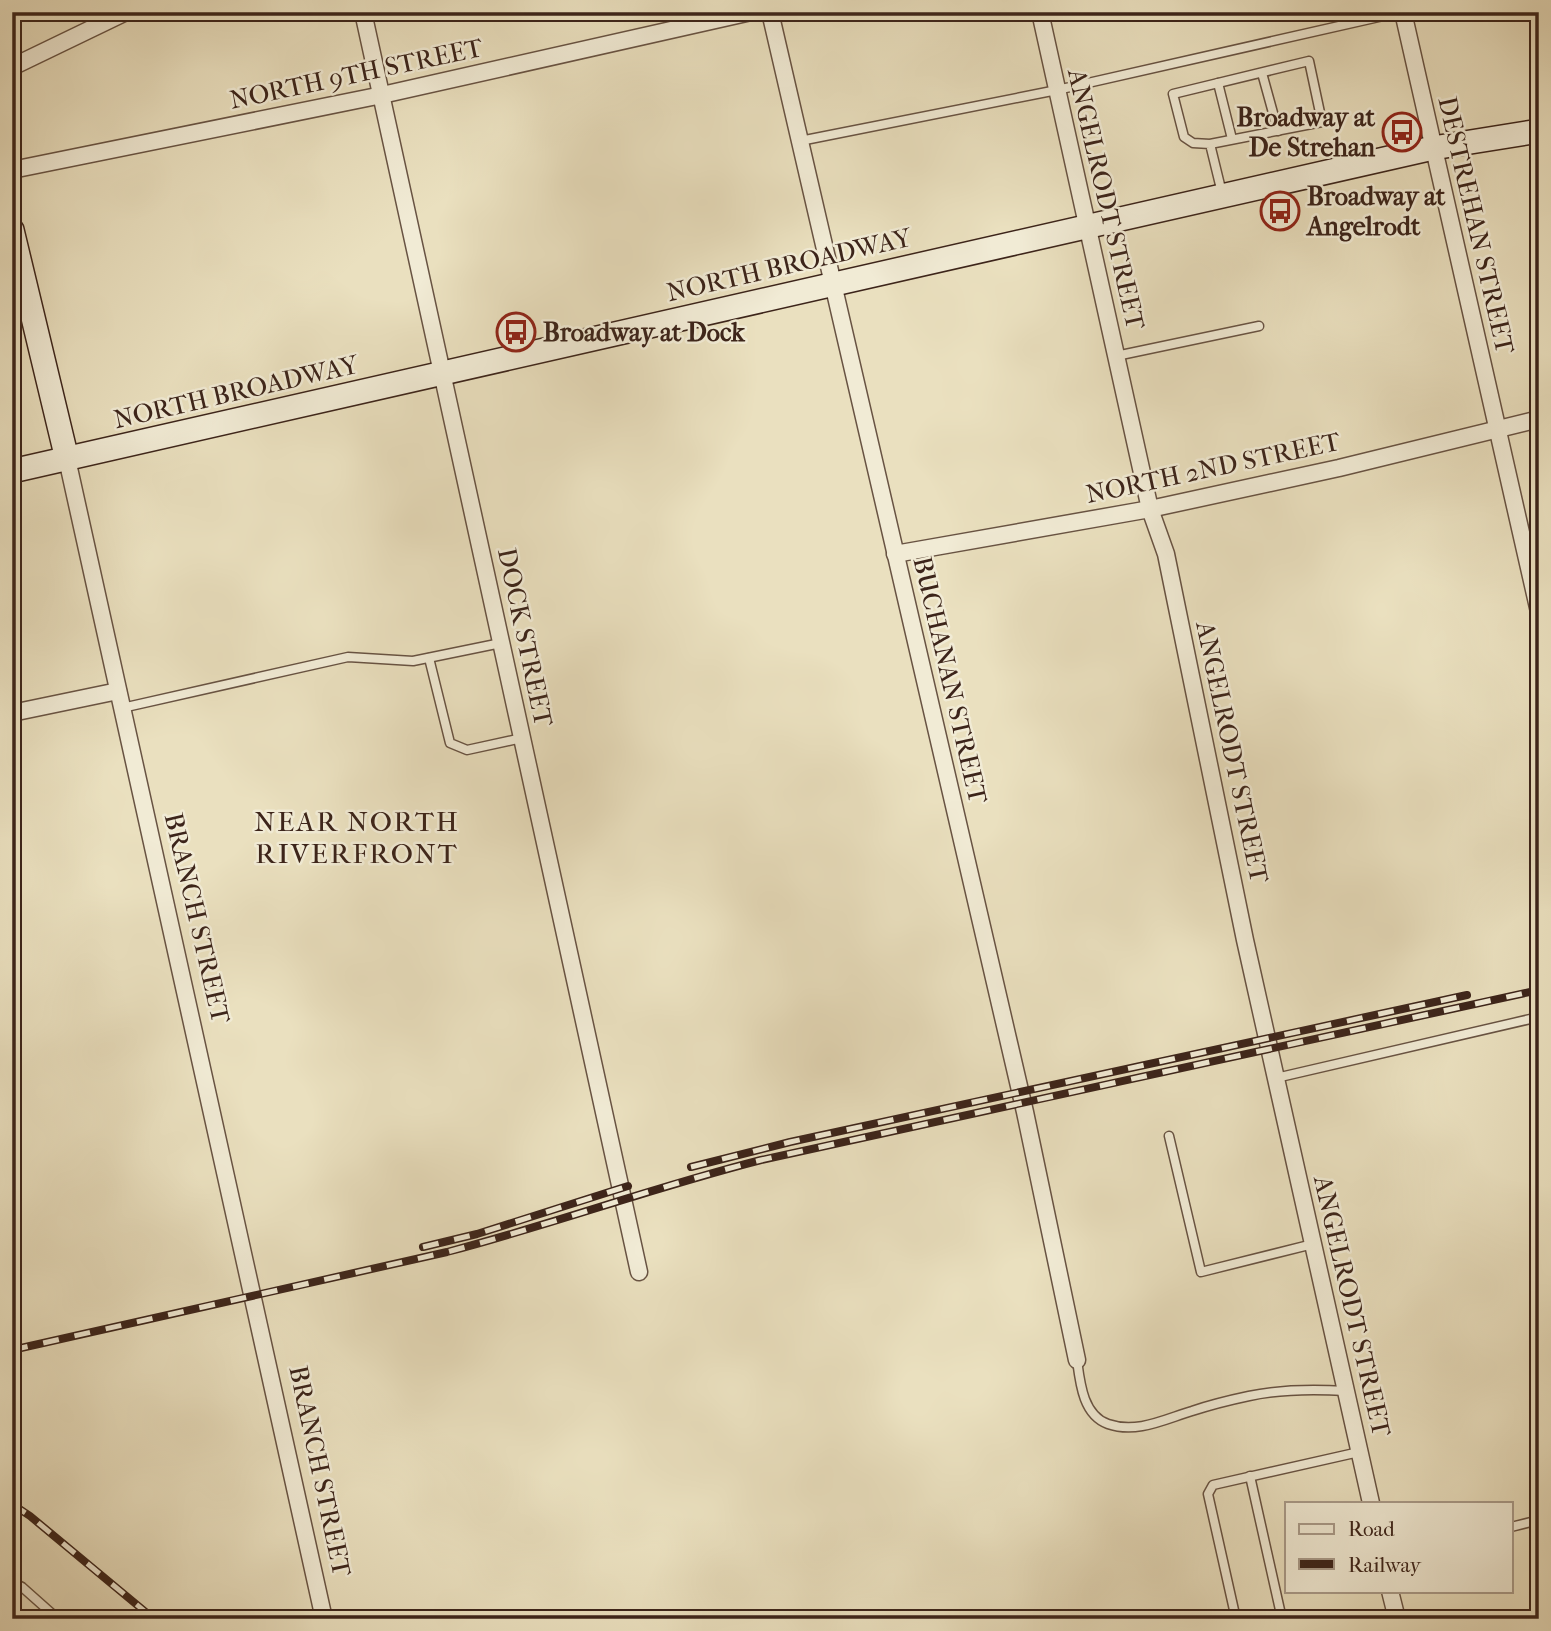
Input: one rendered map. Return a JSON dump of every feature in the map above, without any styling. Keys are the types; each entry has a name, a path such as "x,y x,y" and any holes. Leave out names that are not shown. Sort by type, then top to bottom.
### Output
{"main road":[{"name":"NORTH BROADWAY","path":"12,471 1433,148 1539,131"},
{"name":"BRANCH STREET","path":"12,230 66,459"}],"street":[{"path":"12,67 127,12"},
{"name":"DOCK STREET","path":"363,12 639,1272"},
{"name":"NORTH 9TH STREET","path":"12,170 382,95 751,12"},
{"name":"BUCHANAN STREET","path":"771,12 1026,1112 1077,1360"},
{"name":"ANGELRODT STREET","path":"1040,12 1150,509 1166,554 1242,927 1371,1502"},
{"name":"DESTREHAN STREET","path":"1402,12 1539,612"},
{"name":"NORTH 2ND STREET","path":"895,554 1150,509 1339,468 1539,419"},
{"name":"BRANCH STREET","path":"66,459 324,1619"},
{"path":"12,713 118,691"},
{"path":"1390,1592 1396,1619"}],"lane":[{"path":"800,141 1057,90 1402,12"},
{"path":"1536,12 1539,35"},
{"path":"1310,61 1322,122 1210,144 1194,143 1184,137 1173,94 1218,83 1310,61"},
{"path":"1262,73 1278,131"},
{"path":"1218,83 1233,139"},
{"path":"1210,144 1223,195"},
{"path":"1116,356 1259,326"},
{"path":"122,708 348,657 413,661 501,643"},
{"path":"429,658 450,743 467,750 522,738"},
{"path":"1276,1078 1539,1017"},
{"path":"1169,1136 1201,1272 1313,1244"},
{"path":"1077,1360 1085,1400 1095,1416 1107,1424 1124,1427 1146,1426 1251,1395 1310,1390 1346,1391"},
{"path":"1236,1619 1208,1494 1213,1485 1359,1452"},
{"path":"1250,1476 1282,1619"},
{"path":"1512,1527 1539,1520"},
{"path":"12,1582 33,1596 58,1619"}],"railway":[{"path":"12,1350 447,1252 761,1160 1539,990"},
{"path":"691,1167 790,1142 1467,995"},
{"path":"423,1247 477,1234 628,1186"},
{"path":"12,1504 154,1619"}],"place":[{"name":"Broadway at De Strehan","path":"1402,132"},
{"name":"Broadway at Angelrodt","path":"1280,211"},
{"name":"Broadway at Dock","path":"516,332"}],"district":[{"name":"NEAR NORTH RIVERFRONT","path":"357,837"}]}
